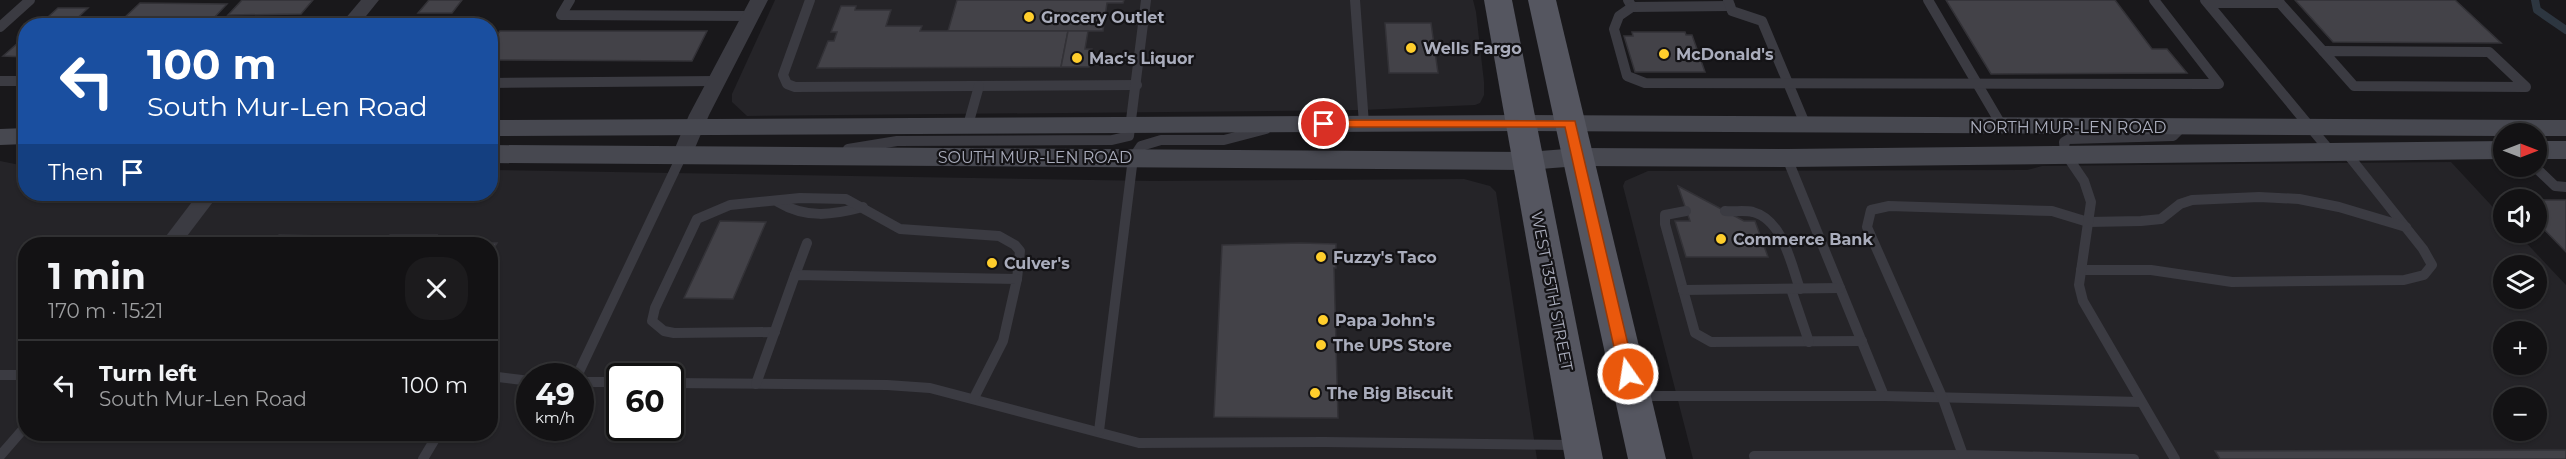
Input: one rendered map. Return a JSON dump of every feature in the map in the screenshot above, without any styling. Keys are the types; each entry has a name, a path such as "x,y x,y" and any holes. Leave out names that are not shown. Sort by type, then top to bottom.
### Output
{"main road":[{"name":"WEST 135TH STREET","path":"1498,0 1582,452"},
{"path":"1542,0 1647,459"},
{"name":"SOUTH MUR-LEN ROAD","path":"498,128 1570,123"},
{"name":"NORTH MUR-LEN ROAD","path":"1570,123 1806,126 2566,128"},
{"name":"NORTH MUR-LEN ROAD","path":"1579,158 1787,158 2065,153 2493,150"},
{"path":"2547,150 2566,150"},
{"name":"SOUTH MUR-LEN ROAD","path":"498,154 1527,160 1579,158"}],"street":[{"path":"354,18 369,0"},
{"path":"682,155 749,16 759,0"},
{"path":"175,237 204,201"}],"lane":[{"path":"0,27 30,0"},
{"path":"570,0 561,15 749,16"},
{"path":"810,0 783,75 787,84 795,87 1137,85"},
{"path":"807,156 897,141 1112,141 1129,136 1146,0"},
{"path":"1355,0 1364,124"},
{"path":"1928,0 2002,126"},
{"path":"1806,126 1790,84 1762,21 1732,11 1729,3 1630,4 1619,16 1614,29 1627,76 1645,83 1790,84 2219,84 2154,0"},
{"path":"2207,1 2278,2 2322,51 2354,86 2526,87 2489,52 2322,51"},
{"path":"2081,270 2151,270 2232,282 2404,280 2424,276 2429,272 2432,265 2406,227 2337,151 2311,127 2207,1"},
{"path":"0,81 18,81"},
{"path":"498,83 717,81"},
{"path":"968,125 979,86"},
{"path":"1099,431 1133,158 1141,146 1161,140 1224,140 1285,124"},
{"path":"2175,459 2083,301 2079,285 2091,202 2084,181 2065,153 2064,142 2069,139 2166,137 2173,136 2182,127"},
{"path":"583,363 682,155"},
{"path":"1787,158 1884,396"},
{"path":"2546,177 2555,186 2566,187"},
{"path":"775,332 674,333 664,331 652,321 655,308 697,219 730,205 800,198 846,199 900,229 999,236 1015,245 1020,251 1017,279 1003,341 974,398"},
{"path":"1961,457 1943,399 1867,227 1871,210 1889,206 2052,211 2088,222 2161,219 2180,204 2192,200 2271,198 2299,199 2325,204 2406,227"},
{"path":"778,202 803,215 844,212 863,207"},
{"path":"1686,211 1665,215 1665,224 1695,333 1702,339 1711,342 1862,341"},
{"path":"1725,211 1754,212 1765,216 1774,225 1809,342"},
{"path":"756,384 807,243"},
{"path":"795,275 1017,279"},
{"path":"1683,290 1840,288"},
{"path":"0,375 18,375"},
{"path":"498,377 516,379"},
{"path":"684,383 930,388 1139,443 1324,442 1582,452"},
{"path":"1632,396 1884,396 2141,402"},
{"path":"0,456 18,435"},
{"path":"423,459 434,441"},
{"path":"1755,459 1754,456 2134,459"}],"shaded area":[{"path":"775,0 1473,0 1484,95 1480,103 1475,105 1362,110 747,116 732,102 732,94"},
{"path":"0,161 18,165 18,201 498,201 498,170 1152,181 1464,179 1490,186 1496,192 1537,459 0,459"},
{"path":"2451,162 2493,207 2493,243 2526,243 2538,255 2493,255 2493,309 2547,309 2547,265 2566,285 2566,459 1693,459 1623,186 1625,181 1648,171 2027,170 2042,166"}],"building":[{"path":"242,0 313,0 301,14 228,15"},
{"path":"429,0 462,0 452,13 418,13"},
{"name":"Grocery Outlet","path":"957,0 1124,0 1123,3 1107,3 1103,31 948,31"},
{"path":"1946,0 2115,0 2152,49 2167,49 2187,73 1991,74"},
{"path":"2295,0 2455,0 2501,43 2333,42"},
{"path":"140,3 227,4 214,18 124,18"},
{"path":"841,6 856,6 855,10 891,10 886,26 922,26 920,31 1068,31 1061,67 817,68 828,41 834,41 837,32 831,32"},
{"path":"58,8 88,8 77,18 47,18"},
{"name":"Wells Fargo","path":"1385,23 1431,23 1438,73 1389,73"},
{"path":"500,31 707,31 692,61 498,60 498,34"},
{"name":"Mac's Liquor","path":"1068,31 1088,31 1085,49 1092,49 1089,67 1061,67"},
{"name":"McDonald's","path":"1632,32 1685,32 1686,35 1692,35 1705,72 1635,72 1624,36 1633,36"},
{"path":"18,43 18,57 3,56"},
{"name":"Commerce Bank","path":"1678,186 1744,221 1755,221 1768,257 1686,257 1675,221 1690,221"},
{"path":"2547,200 2566,200 2566,252 2547,232"},
{"path":"720,221 766,222 733,299 684,298"},
{"path":"279,235 324,236 323,237 277,237"},
{"path":"390,235 437,235 436,237 389,237"},
{"path":"1336,244 1336,268 1334,268 1338,418 1214,417 1222,245"},
{"path":"2566,450 2566,459 2220,459 2215,451"}],"waterway":[{"path":"2535,0 2537,10 2566,30"}],"place":[{"name":"Grocery Outlet","path":"1029,17"},
{"name":"Wells Fargo","path":"1411,48"},
{"name":"McDonald's","path":"1664,54"},
{"name":"Mac's Liquor","path":"1077,58"},
{"name":"Commerce Bank","path":"1721,239"},
{"name":"Fuzzy's Taco","path":"1321,257"},
{"name":"Culver's","path":"992,263"},
{"name":"Papa John's","path":"1323,320"},
{"name":"The UPS Store","path":"1321,345"},
{"name":"The Big Biscuit","path":"1315,393"}],"route":[{"path":"1324,124 1570,123 1628,374"}]}
